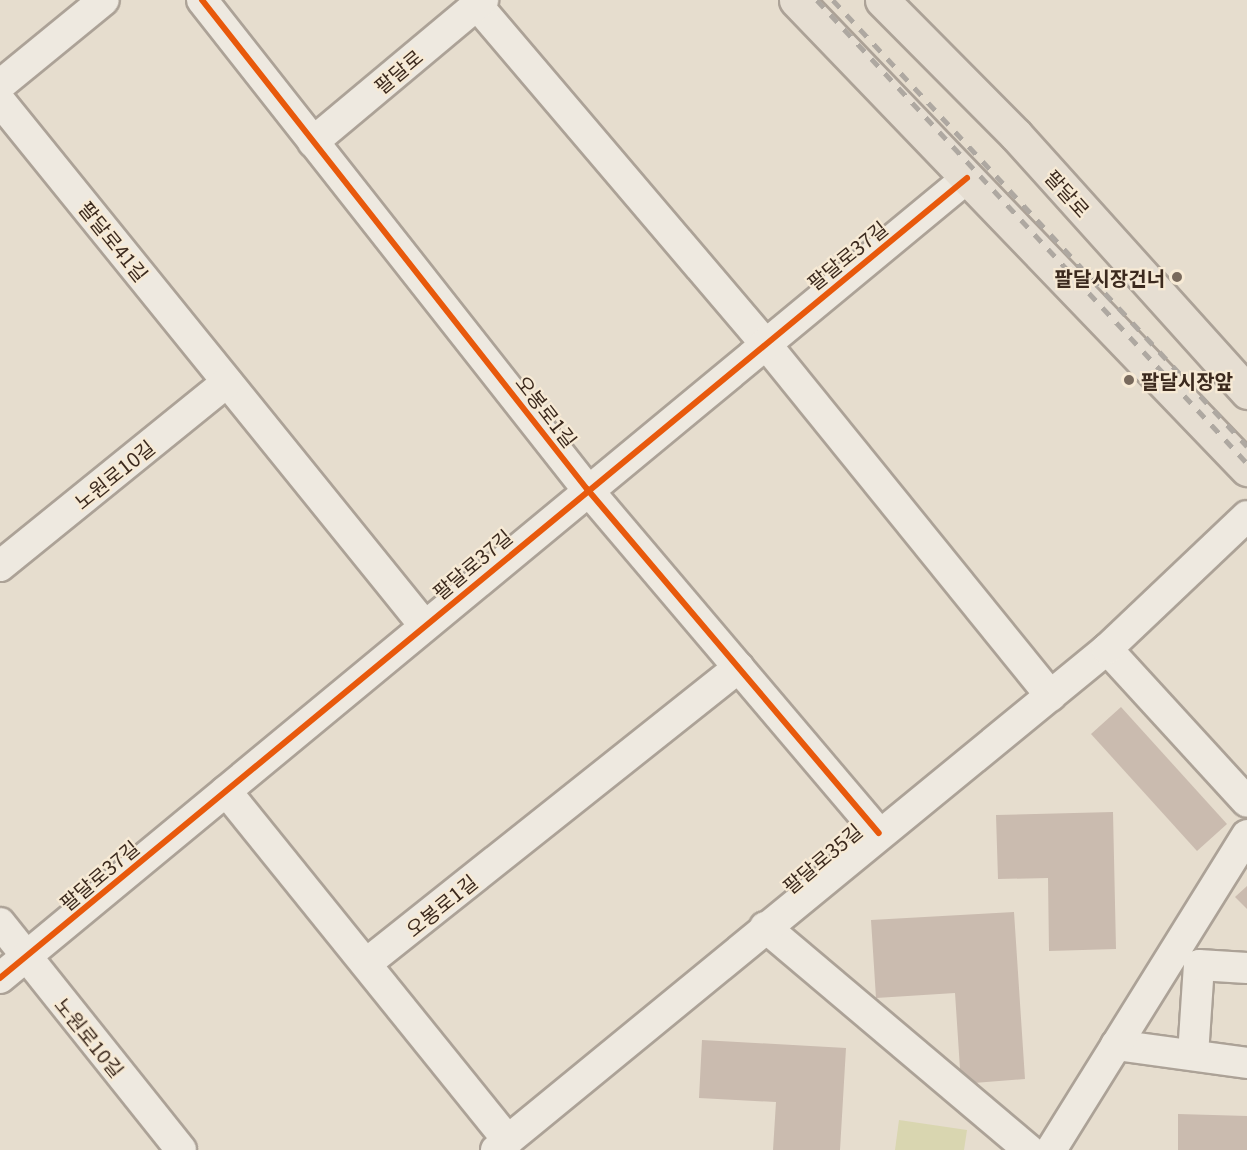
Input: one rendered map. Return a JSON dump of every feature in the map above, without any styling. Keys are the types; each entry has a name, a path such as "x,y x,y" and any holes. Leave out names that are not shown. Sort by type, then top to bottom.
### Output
{"main road":[{"path":"796,0 1247,469"},
{"name":"팔달로","path":"882,0 1016,135 1247,392"}],"street":[{"path":"0,85 104,0"},
{"name":"오봉로1길","path":"202,0 586,489 879,833"},
{"path":"480,2 765,343 1051,696"},
{"name":"팔달로","path":"314,142 480,2"},
{"name":"팔달로41길","path":"0,101 227,382"},
{"name":"팔달로37길","path":"0,978 586,489 967,178"},
{"name":"팔달로37길","path":"227,382 424,625"},
{"name":"노원로10길","path":"0,566 227,382"},
{"name":"팔달로35길","path":"367,963 502,1145 879,833 1107,649 1247,516"},
{"path":"1107,649 1247,802"},
{"name":"오봉로1길","path":"367,963 739,667"},
{"path":"226,790 367,963"},
{"path":"1051,1150 1247,836"},
{"name":"노원로10길","path":"0,923 180,1150"},
{"path":"765,927 1029,1150"},
{"path":"1193,1055 1200,965 1247,968"},
{"path":"1116,1045 1247,1063"}],"shaded area":[{"path":"899,1120 967,1130 964,1150 895,1150"}],"building":[{"path":"1121,707 1227,824 1197,851 1091,734"},
{"path":"1113,812 1116,949 1049,951 1048,878 998,879 996,815"},
{"path":"1247,886 1247,909 1235,897"},
{"path":"1014,912 1025,1079 961,1084 955,993 876,998 871,920"},
{"path":"702,1040 846,1048 840,1150 773,1150 776,1102 699,1098"},
{"path":"1178,1114 1247,1116 1247,1150 1178,1150"}],"railway":[{"path":"817,0 1247,463"},
{"path":"833,0 1247,446"}],"cycle path":[{"path":"202,0 587,489 879,833"},
{"path":"0,978 967,178"}],"place":[{"name":"팔달시장건너","path":"1177,277"},
{"name":"팔달시장앞","path":"1129,380"}]}
